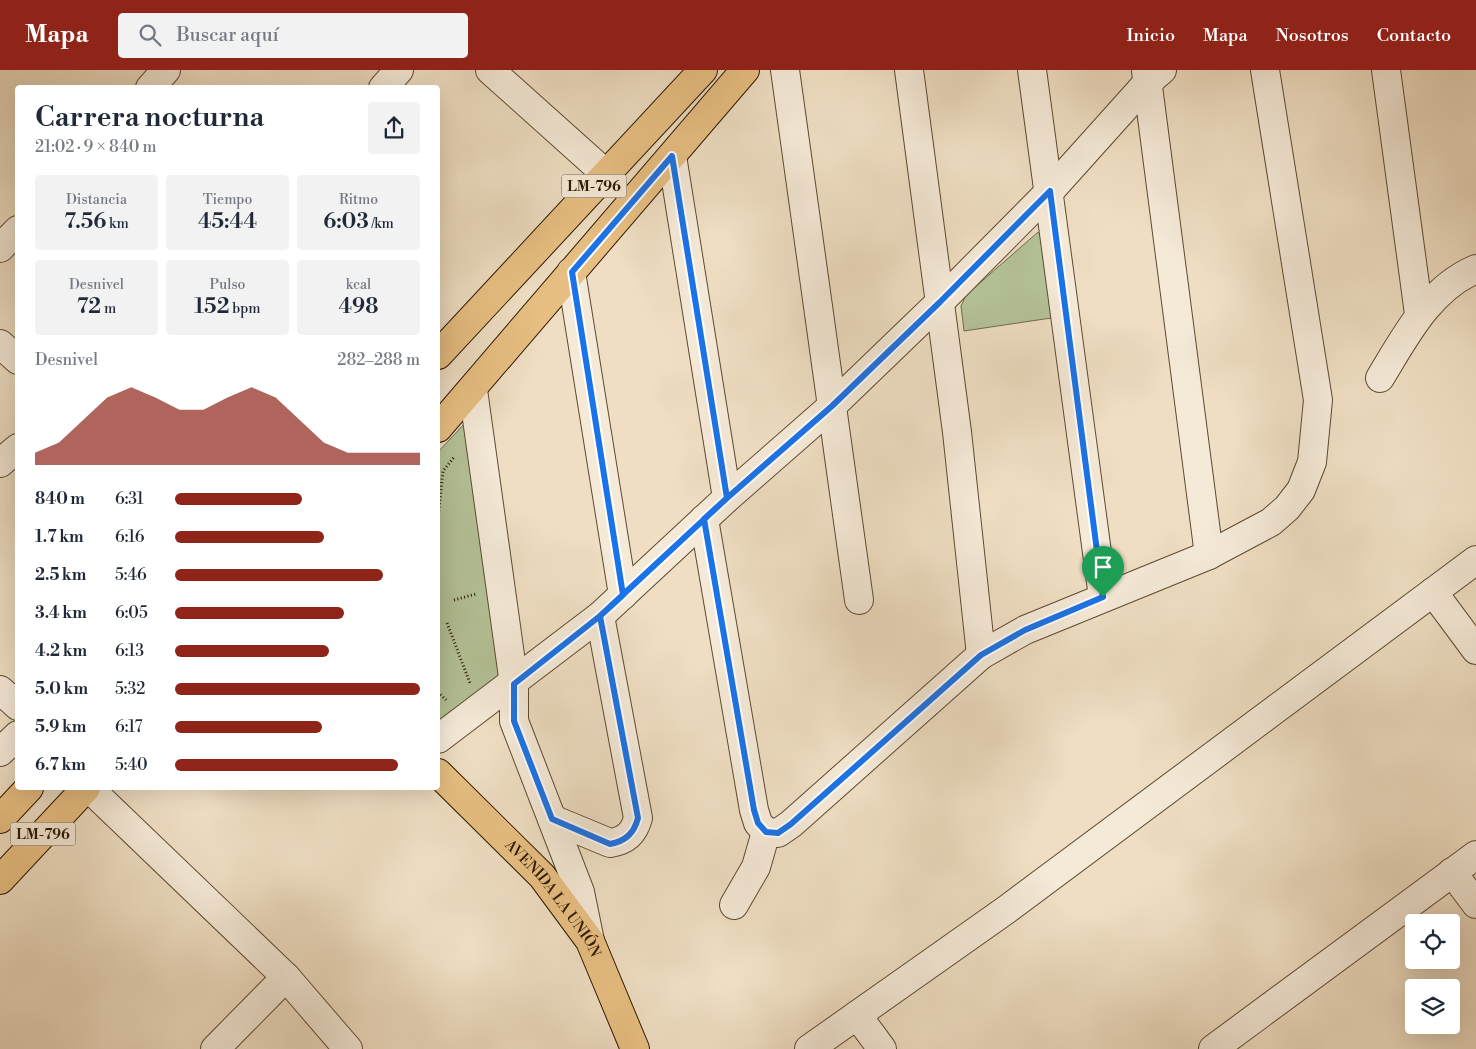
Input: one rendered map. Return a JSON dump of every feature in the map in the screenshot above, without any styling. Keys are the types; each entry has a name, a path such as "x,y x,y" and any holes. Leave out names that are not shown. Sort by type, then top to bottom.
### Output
{"main road":[{"name":"LM-796","path":"440,353 703,70"},
{"name":"LM-796","path":"440,426 745,70"},
{"name":"AVENIDA LA UNIÓN","path":"440,775 542,876 590,941 635,1049"},
{"name":"LM-796","path":"0,819 27,790"},
{"name":"LM-796","path":"0,880 86,790"}],"street":[{"path":"153,85 166,70"},
{"path":"386,85 400,70"},
{"path":"490,70 606,174"},
{"path":"785,70 858,600"},
{"path":"909,70 957,432 981,655"},
{"path":"1032,70 1050,191 1103,597"},
{"path":"704,519 754,810 758,823 766,832 778,833 791,824 981,655 1025,630 1209,555 1271,522 1287,508 1302,490 1312,462 1318,400 1265,70"},
{"path":"1386,70 1419,314"},
{"path":"440,739 514,684 600,616 727,498 832,406 940,302 1050,191 1152,74"},
{"path":"1152,74 1209,555"},
{"path":"672,156 727,498"},
{"path":"0,248 15,233"},
{"path":"1380,378 1419,314 1444,290 1476,269"},
{"path":"572,272 623,595"},
{"path":"0,344 15,357"},
{"path":"472,390 514,684 514,721 580,892 590,941"},
{"path":"0,463 15,450"},
{"path":"809,1049 1006,910 1476,560"},
{"path":"1433,592 1476,650"},
{"path":"552,819 610,844 628,836 635,828 638,818 600,616"},
{"path":"0,690 15,703"},
{"path":"0,752 15,738"},
{"path":"90,790 286,977 348,1049"},
{"path":"734,905 756,867 766,832"},
{"path":"1213,1049 1476,855"},
{"path":"1452,872 1476,904"},
{"path":"215,1049 286,977"},
{"path":"857,1015 882,1049"}],"path":[{"path":"440,499 443,471 458,452"},
{"path":"454,600 484,592"},
{"path":"447,623 472,688"}],"green space":[{"path":"1042,231 1058,317 964,331 961,306 966,295 1037,233"},
{"path":"466,422 507,674 447,728 440,721 440,450"}],"route":[{"path":"1103,597 1025,630 981,655 791,824 778,833 766,832 758,823 754,810 704,519 727,498 672,156 572,272 623,595 600,616 514,684 514,721 552,819 610,844 628,836 635,828 638,818 600,616 623,595 727,498 832,406 940,302 1050,191 1103,597"}]}
